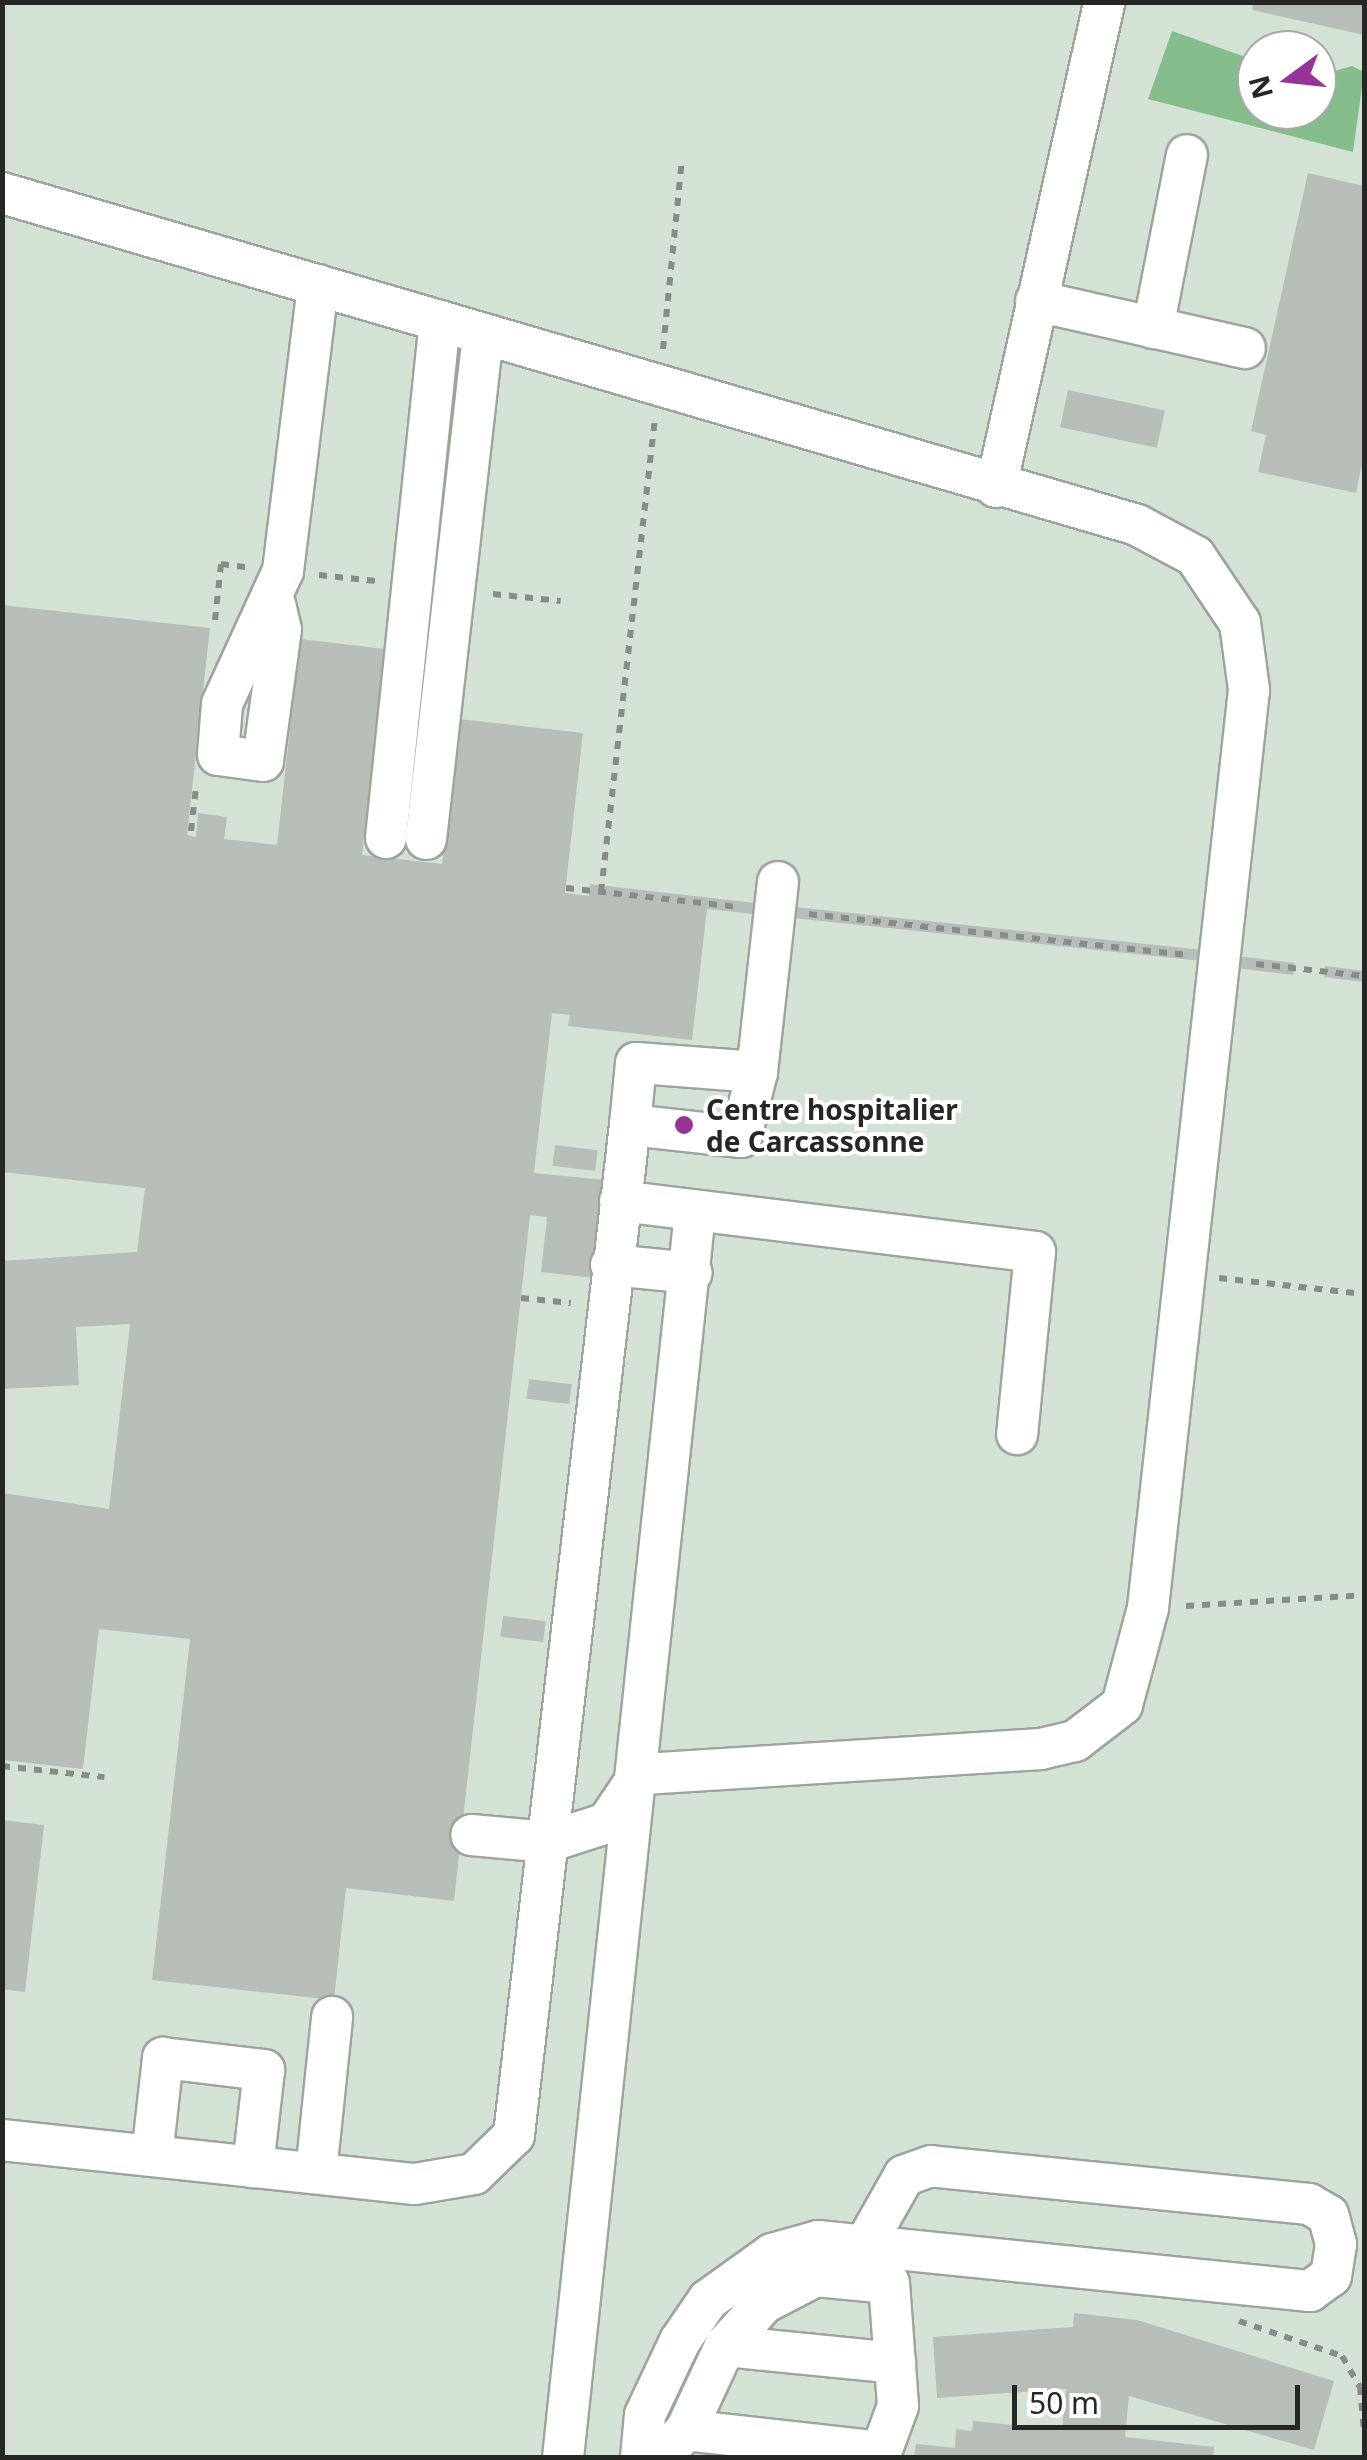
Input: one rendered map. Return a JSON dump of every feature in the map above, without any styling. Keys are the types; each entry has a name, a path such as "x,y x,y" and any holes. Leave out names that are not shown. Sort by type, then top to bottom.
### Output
{"street":[{"path":"996,487 1104,2"},
{"path":"1154,328 1187,155"},
{"path":"2,193 1169,540 1210,572 1240,623 1249,690 1148,1608 1122,1705 1075,1741 640,1774"},
{"path":"275,604 318,285"},
{"path":"1036,302 1246,348"},
{"path":"440,321 406,838 483,335"},
{"path":"630,1125 741,1137 757,1072 776,897"},
{"path":"2,2140 316,2173 444,2182 500,2156 524,2090 548,1842 636,1063 757,1072"},
{"path":"620,1200 1035,1252 1017,1434"},
{"path":"562,2458 640,1774 696,1212"},
{"path":"611,1265 692,1272"},
{"path":"472,1836 548,1842 607,1823 640,1774"},
{"path":"316,2173 332,2017"},
{"path":"152,2156 163,2058 264,2070 253,2167"},
{"path":"641,2458 645,2416 708,2300 772,2254 818,2240 865,2246 1310,2292 1331,2276 1328,2215 1310,2204 931,2166 904,2176 865,2246"},
{"path":"816,2276 890,2284 898,2406 881,2452 673,2444 725,2346 764,2302 816,2276"},
{"path":"725,2346 895,2363"}],"path":[{"path":"601,892 682,159"},
{"path":"566,888 776,897 1364,976"},
{"path":"1182,1274 1364,1294"},
{"path":"1148,1608 1364,1595"},
{"path":"2,1766 104,1777"},
{"path":"1238,2284 1240,2328 1342,2356 1360,2387 1364,2431"}],"shaded area":[{"name":"Centre hospitalier de Carcassonne","path":"3,3 1364,3 1364,2457 3,2458"},
{"path":"1172,31 1237,54 1237,122 1148,99"},
{"path":"1352,66 1364,72 1353,152 1268,130 1337,130 1337,70"}],"building":[{"path":"1253,2 1364,2 1364,35 1252,10"},
{"path":"1308,173 1364,186 1364,454 1356,493 1258,472 1266,435 1251,431"},
{"path":"1068,390 1165,411 1157,448 1060,427"},
{"path":"2,605 210,628 187,835 196,837 198,813 227,817 224,839 277,845 300,639 385,649 362,855 442,864 458,719 583,733 565,893 589,896 590,884 764,904 763,915 707,909 692,1040 568,1026 570,1015 552,1013 534,1173 605,1180 594,1278 541,1272 547,1217 530,1215 454,1901 346,1888 334,2000 152,1980 190,1639 99,1629 83,1769 3,1760 3,1493 109,1509 130,1324 76,1327 79,1385 2,1389 2,1261 137,1252 145,1188 2,1172"},
{"path":"794,907 1201,950 1200,961 793,918"},
{"path":"1237,956 1295,963 1293,975 1236,968"},
{"path":"1325,966 1364,971 1362,982 1324,977"},
{"path":"555,1145 598,1150 595,1171 552,1166"},
{"path":"529,1379 572,1384 569,1404 527,1399"},
{"path":"503,1616 546,1621 543,1642 500,1637"},
{"path":"2,1820 44,1825 25,1992 2,1989"},
{"path":"1074,2313 1137,2320 1334,2381 1314,2450 1129,2396 1125,2437 1214,2447 1213,2458 914,2458 916,2444 955,2448 956,2429 972,2431 973,2421 1062,2430 1066,2389 937,2398 933,2337 1073,2327"}],"place":[{"name":"Centre hospitalier de Carcassonne","path":"684,1125"}]}
